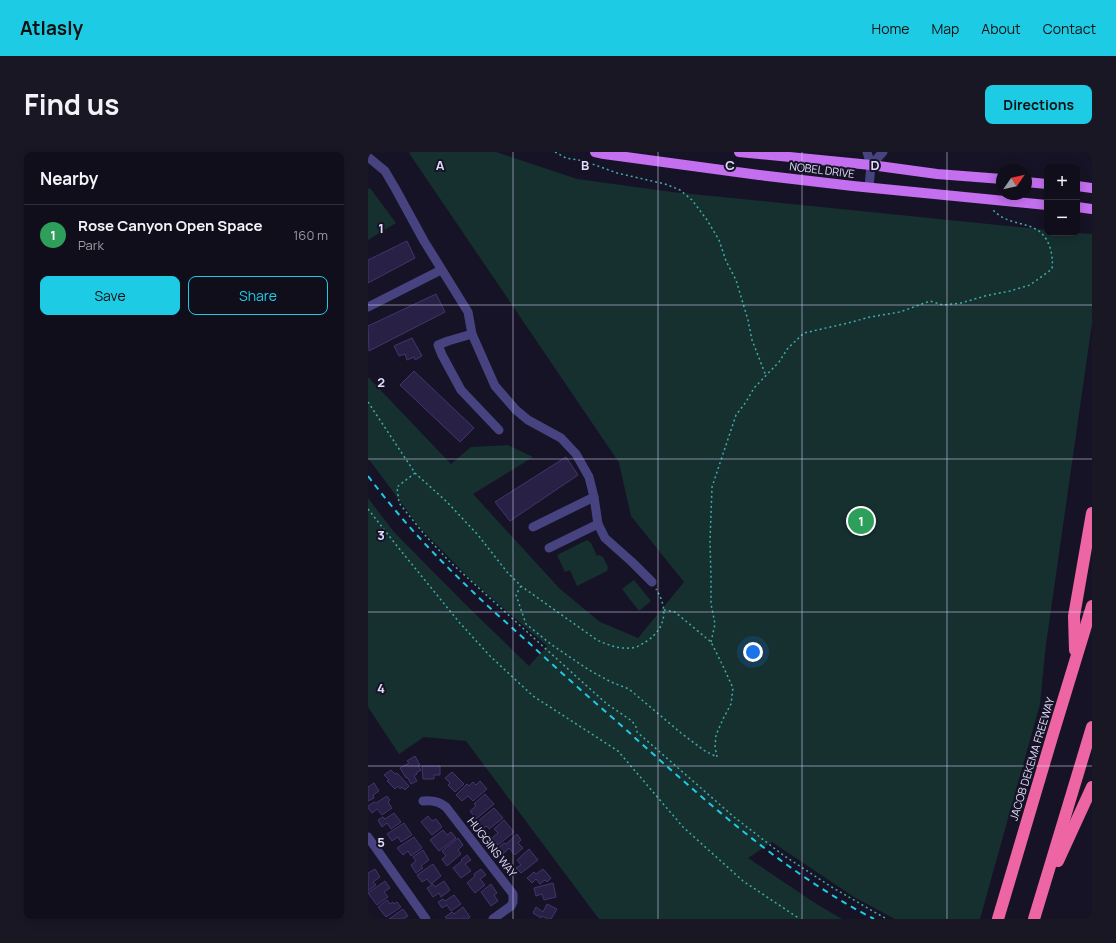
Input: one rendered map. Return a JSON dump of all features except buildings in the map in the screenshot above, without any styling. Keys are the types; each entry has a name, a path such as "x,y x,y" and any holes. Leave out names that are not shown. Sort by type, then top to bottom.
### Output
{"highway":[{"path":"1075,661 1074,616 1092,512"},
{"name":"JACOB DEKEMA FREEWAY","path":"998,917 1092,606"},
{"path":"1034,919 1092,726"},
{"path":"1040,901 1092,788"}],"main road":[{"name":"NOBEL DRIVE","path":"595,152 767,176 1044,204"},
{"name":"NOBEL DRIVE","path":"739,152 996,179"},
{"path":"1032,183 1044,184"},
{"path":"1080,186 1092,188"},
{"path":"1080,208 1092,209"}],"street":[{"path":"867,152 871,166 869,187"},
{"path":"871,166 883,152"},
{"path":"368,157 385,171 441,270 468,312 472,334 495,386 516,410 528,420 561,438 576,454 589,477 598,524 605,538 652,582"},
{"path":"368,307 441,270"},
{"path":"472,334 438,345 461,390 499,430"},
{"path":"533,527 594,497"},
{"path":"549,548 598,524"},
{"name":"HUGGINS WAY","path":"423,801 430,800 441,803 446,807 513,894 513,902 511,906 493,919"},
{"path":"368,837 426,919"}],"path":[{"path":"555,152 566,158 584,161 617,173 672,187 680,190 692,200 708,220 719,240 726,261 736,280 748,320 752,340 766,376"},
{"path":"711,642 716,624 711,604 710,541 712,487 736,415 754,388 779,362 788,348 804,333 870,317 900,312 930,302 943,305 961,303 1010,291 1030,285 1052,269 1053,262 1048,242 1041,232 1032,226 1009,221 993,210"},
{"path":"368,402 415,473 447,502 478,535 507,572 521,586 597,640 608,645 621,648 632,648 640,646 658,632 663,622 664,610 661,597 652,582"},
{"path":"415,473 397,487 399,503 424,534 449,561 607,704 632,721 637,732 734,817 783,855 830,886 887,919"},
{"path":"368,509 458,622 490,656 533,696 618,751 683,827 743,881 800,919"},
{"path":"521,586 516,595 526,624 552,645 589,670 611,682 629,689 681,733 705,751 717,757 715,747 716,734 731,704 733,688 711,642 675,612 664,610"}],"green space":[{"path":"496,152 577,179 672,192 1044,230 1044,236 1080,236 1080,233 1092,234 1092,323 1046,644 1040,704 980,919 895,919 854,897 772,842 748,858 818,905 842,919 599,919 466,741 424,737 399,754 368,707 368,498 394,532 529,666 547,646 472,581 420,528 368,458 368,377 451,464 471,447 508,445 533,457 473,494 560,589 600,622 638,638 684,582 631,516 619,463 620,464 409,153"},
{"path":"370,188 396,223 368,240 368,189"},
{"path":"587,540 591,543 597,556 599,555 603,557 608,567 607,571 577,586 570,570 565,572 557,555"},
{"path":"634,580 651,601 639,611 622,589"}],"railway":[{"path":"368,476 403,520 428,547 490,608 675,774 770,853 838,899 874,919"}],"place":[{"name":"Rose Canyon Open Space","path":"861,521"}]}
